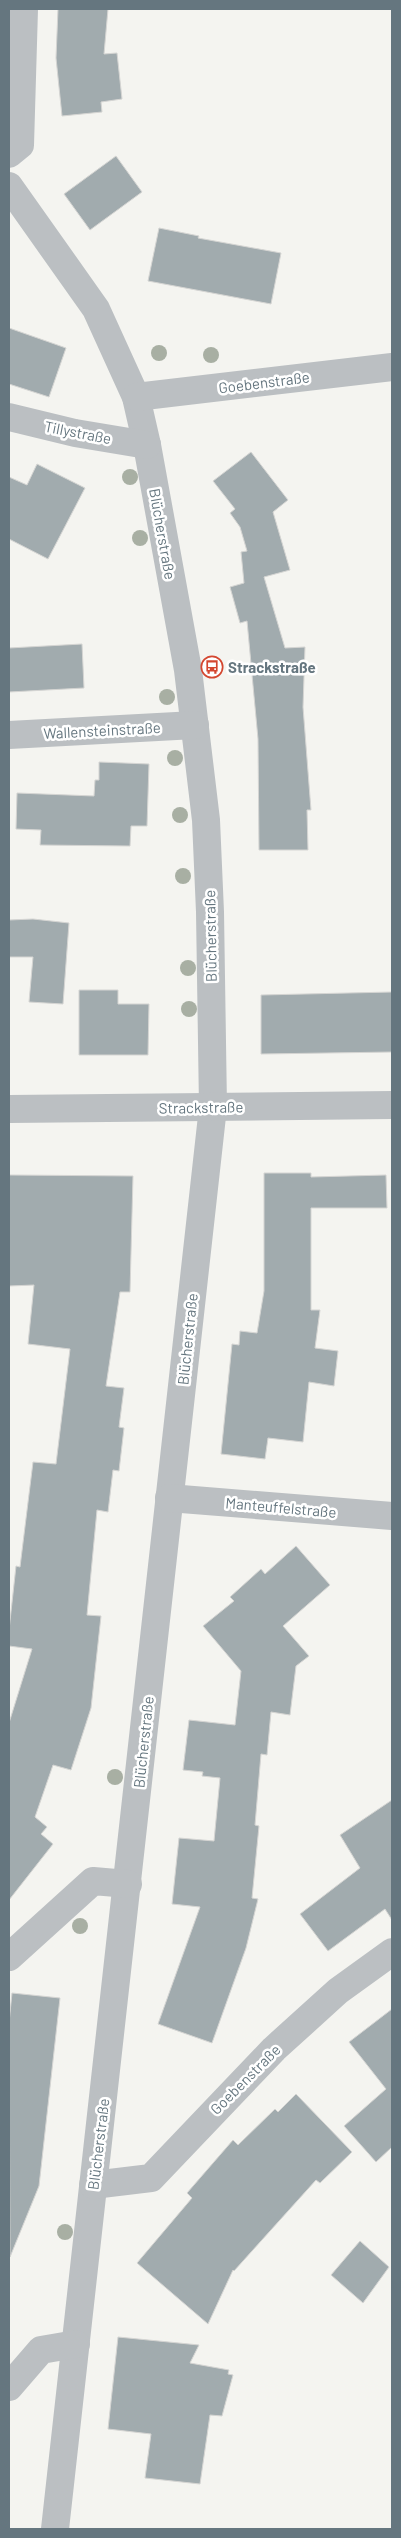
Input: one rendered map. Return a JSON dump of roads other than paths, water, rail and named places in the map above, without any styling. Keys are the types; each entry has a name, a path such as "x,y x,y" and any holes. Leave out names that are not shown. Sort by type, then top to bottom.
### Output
{"street":[{"path":"9,154 20,145 24,9"},
{"name":"Blücherstraße","path":"9,186 96,309 136,397 147,445 186,662 206,820 210,903 213,1107 55,2529"},
{"name":"Goebenstraße","path":"136,397 392,367"},
{"name":"Tillystraße","path":"9,417 75,433 147,445"},
{"name":"Wallensteinstraße","path":"9,735 195,725"},
{"name":"Strackstraße","path":"9,1109 392,1105"},
{"name":"Manteuffelstraße","path":"170,1498 392,1516"},
{"path":"9,1957 93,1881 128,1884"},
{"name":"Goebenstraße","path":"94,2185 151,2178 274,2049 338,1991 392,1952"},
{"path":"9,2387 41,2350 76,2344"}],"place":[{"name":"Strackstraße","path":"212,667"}]}
